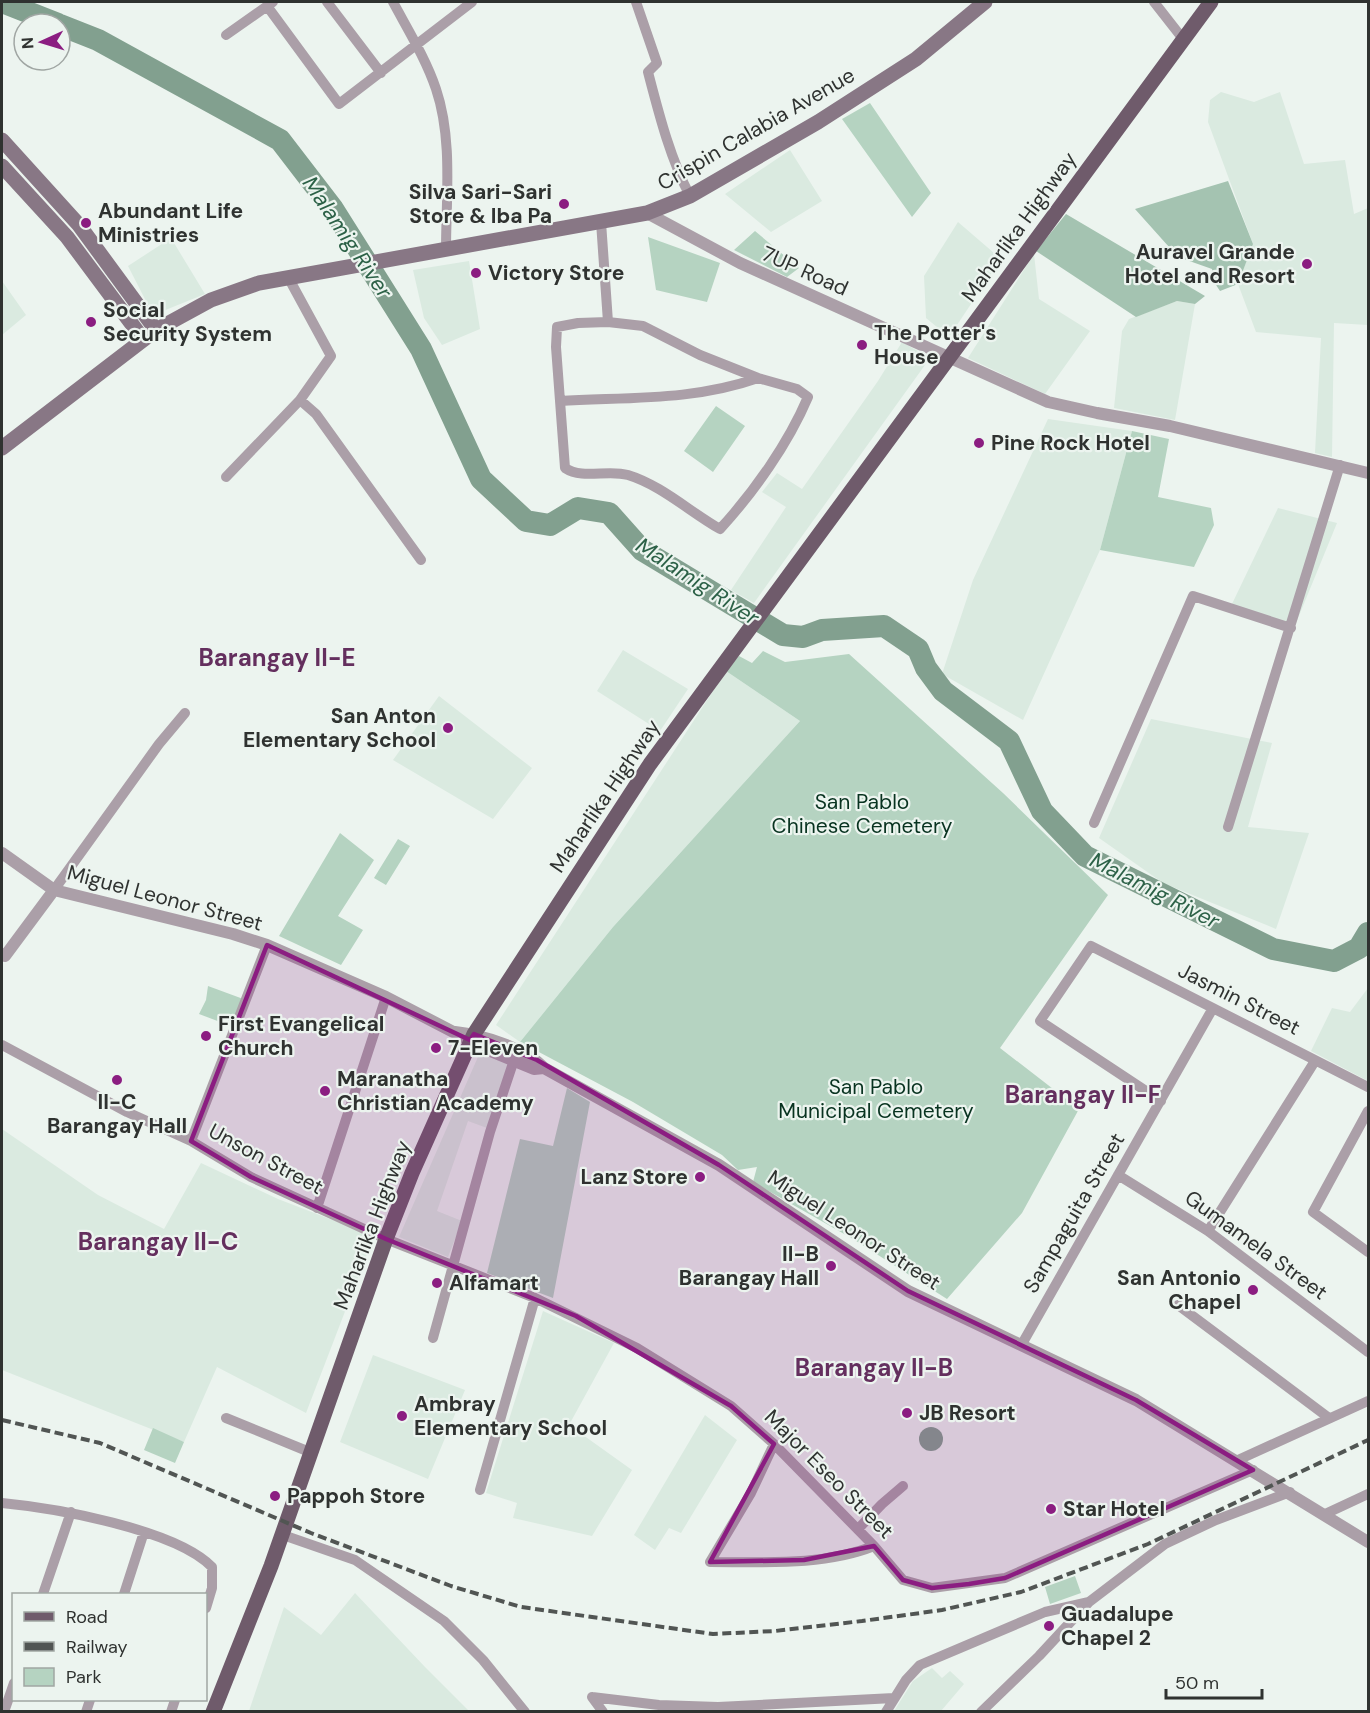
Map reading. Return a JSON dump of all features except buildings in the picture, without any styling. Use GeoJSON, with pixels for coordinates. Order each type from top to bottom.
{"type":"FeatureCollection","features":[{"type":"Feature","properties":{"kind":"main road","name":"Crispin Calabia Avenue"},"geometry":{"type":"LineString","coordinates":[[2,448],[149,334],[211,300],[259,283],[288,277],[647,213],[690,196],[818,122],[916,59],[985,2]]}},
{"type":"Feature","properties":{"kind":"main road","name":"Maharlika Highway"},"geometry":{"type":"LineString","coordinates":[[213,1712],[283,1535],[386,1239],[412,1173],[472,1037],[645,772],[749,627],[1210,2]]}},
{"type":"Feature","properties":{"kind":"main road"},"geometry":{"type":"LineString","coordinates":[[2,140],[80,225],[149,334]]}},
{"type":"Feature","properties":{"kind":"main road"},"geometry":{"type":"LineString","coordinates":[[2,166],[67,237],[149,334]]}},
{"type":"Feature","properties":{"kind":"main road"},"geometry":{"type":"LineString","coordinates":[[67,237],[80,225]]}},
{"type":"Feature","properties":{"kind":"street"},"geometry":{"type":"LineString","coordinates":[[327,2],[381,73]]}},
{"type":"Feature","properties":{"kind":"street"},"geometry":{"type":"LineString","coordinates":[[393,2],[436,88],[440,105],[446,161],[446,250]]}},
{"type":"Feature","properties":{"kind":"street"},"geometry":{"type":"LineString","coordinates":[[226,34],[270,4],[339,104],[472,2]]}},
{"type":"Feature","properties":{"kind":"street"},"geometry":{"type":"LineString","coordinates":[[636,2],[657,63],[648,72],[680,177],[690,196]]}},
{"type":"Feature","properties":{"kind":"street"},"geometry":{"type":"LineString","coordinates":[[1154,2],[1183,39]]}},
{"type":"Feature","properties":{"kind":"street","name":"7UP Road"},"geometry":{"type":"LineString","coordinates":[[647,213],[740,263],[1048,402],[1097,414],[1170,426],[1368,473]]}},
{"type":"Feature","properties":{"kind":"street"},"geometry":{"type":"LineString","coordinates":[[601,222],[608,322]]}},
{"type":"Feature","properties":{"kind":"street"},"geometry":{"type":"LineString","coordinates":[[226,477],[300,400],[331,356],[288,277]]}},
{"type":"Feature","properties":{"kind":"street"},"geometry":{"type":"LineString","coordinates":[[608,322],[643,326],[700,355],[758,378],[797,389],[808,397],[798,421],[778,454],[740,508],[720,529],[652,486],[626,475],[572,473],[565,468],[556,347],[557,327],[578,323],[608,322]]}},
{"type":"Feature","properties":{"kind":"street"},"geometry":{"type":"LineString","coordinates":[[560,401],[673,396],[724,390],[758,378]]}},
{"type":"Feature","properties":{"kind":"street"},"geometry":{"type":"LineString","coordinates":[[300,400],[316,414],[421,560]]}},
{"type":"Feature","properties":{"kind":"street"},"geometry":{"type":"LineString","coordinates":[[1228,827],[1340,465]]}},
{"type":"Feature","properties":{"kind":"street"},"geometry":{"type":"LineString","coordinates":[[1094,823],[1193,596],[1290,628]]}},
{"type":"Feature","properties":{"kind":"street"},"geometry":{"type":"LineString","coordinates":[[3,957],[159,744],[185,713]]}},
{"type":"Feature","properties":{"kind":"street","name":"Miguel Leonor Street"},"geometry":{"type":"LineString","coordinates":[[2,853],[54,890],[233,934],[267,945],[456,1032],[537,1060],[544,1068],[719,1165],[908,1291],[1136,1400],[1238,1460],[1368,1542]]}},
{"type":"Feature","properties":{"kind":"street"},"geometry":{"type":"LineString","coordinates":[[191,1141],[267,945]]}},
{"type":"Feature","properties":{"kind":"street","name":"Jasmin Street"},"geometry":{"type":"LineString","coordinates":[[1161,1101],[1040,1022],[1091,946],[1368,1087]]}},
{"type":"Feature","properties":{"kind":"street"},"geometry":{"type":"LineString","coordinates":[[317,1208],[386,998]]}},
{"type":"Feature","properties":{"kind":"street","name":"Sampaguita Street"},"geometry":{"type":"LineString","coordinates":[[1022,1344],[1213,1008]]}},
{"type":"Feature","properties":{"kind":"street","name":"Miguel Leonor Street"},"geometry":{"type":"LineString","coordinates":[[472,1037],[534,1069],[544,1068]]}},
{"type":"Feature","properties":{"kind":"street","name":"Unson Street"},"geometry":{"type":"LineString","coordinates":[[2,1045],[127,1113],[191,1141],[251,1177],[386,1239]]}},
{"type":"Feature","properties":{"kind":"street"},"geometry":{"type":"LineString","coordinates":[[433,1338],[490,1132],[514,1060]]}},
{"type":"Feature","properties":{"kind":"street"},"geometry":{"type":"LineString","coordinates":[[1208,1231],[1315,1061]]}},
{"type":"Feature","properties":{"kind":"street"},"geometry":{"type":"LineString","coordinates":[[1368,1111],[1313,1212],[1368,1252]]}},
{"type":"Feature","properties":{"kind":"street","name":"Gumamela Street"},"geometry":{"type":"LineString","coordinates":[[1118,1174],[1208,1231],[1368,1352]]}},
{"type":"Feature","properties":{"kind":"street","name":"Major Eseo Street"},"geometry":{"type":"LineString","coordinates":[[386,1239],[535,1298],[637,1348],[731,1406],[774,1444],[858,1529],[903,1580],[932,1588],[1005,1578],[1253,1470]]}},
{"type":"Feature","properties":{"kind":"street"},"geometry":{"type":"LineString","coordinates":[[480,1490],[535,1298]]}},
{"type":"Feature","properties":{"kind":"street"},"geometry":{"type":"LineString","coordinates":[[1178,1305],[1329,1418]]}},
{"type":"Feature","properties":{"kind":"street"},"geometry":{"type":"LineString","coordinates":[[1238,1460],[1368,1401]]}},
{"type":"Feature","properties":{"kind":"street"},"geometry":{"type":"LineString","coordinates":[[226,1418],[312,1453]]}},
{"type":"Feature","properties":{"kind":"street"},"geometry":{"type":"LineString","coordinates":[[774,1444],[751,1493],[710,1562],[804,1560],[855,1553],[874,1546]]}},
{"type":"Feature","properties":{"kind":"street"},"geometry":{"type":"LineString","coordinates":[[858,1529],[882,1503],[903,1486]]}},
{"type":"Feature","properties":{"kind":"street"},"geometry":{"type":"LineString","coordinates":[[981,1712],[1039,1656],[1089,1602],[1165,1544],[1216,1520],[1290,1492]]}},
{"type":"Feature","properties":{"kind":"street"},"geometry":{"type":"LineString","coordinates":[[1323,1515],[1368,1494]]}},
{"type":"Feature","properties":{"kind":"street"},"geometry":{"type":"LineString","coordinates":[[2,1503],[71,1512],[144,1532],[201,1556],[212,1567],[213,1588],[207,1605]]}},
{"type":"Feature","properties":{"kind":"street"},"geometry":{"type":"LineString","coordinates":[[43,1593],[71,1512]]}},
{"type":"Feature","properties":{"kind":"street"},"geometry":{"type":"LineString","coordinates":[[124,1593],[144,1532]]}},
{"type":"Feature","properties":{"kind":"street"},"geometry":{"type":"LineString","coordinates":[[283,1535],[355,1560],[444,1621],[483,1660],[525,1712]]}},
{"type":"Feature","properties":{"kind":"street"},"geometry":{"type":"LineString","coordinates":[[886,1712],[906,1680],[920,1665],[1045,1612],[1089,1602]]}},
{"type":"Feature","properties":{"kind":"street"},"geometry":{"type":"LineString","coordinates":[[4,1712],[12,1689]]}},
{"type":"Feature","properties":{"kind":"street"},"geometry":{"type":"LineString","coordinates":[[603,1712],[592,1696],[659,1705],[718,1707],[894,1698]]}},
{"type":"Feature","properties":{"kind":"highlighted area"},"geometry":{"type":"Polygon","coordinates":[[[267,945],[470,1040],[474,1034],[537,1060],[719,1165],[908,1291],[1136,1400],[1253,1470],[1005,1578],[932,1588],[903,1580],[874,1546],[804,1560],[710,1562],[774,1444],[731,1406],[576,1316],[386,1239],[251,1177],[191,1141],[267,945]]]}},
{"type":"Feature","properties":{"kind":"shaded area","name":"Auravel Grande Hotel and Resort"},"geometry":{"type":"Polygon","coordinates":[[[1221,92],[1254,102],[1280,92],[1304,164],[1345,160],[1354,214],[1368,208],[1368,325],[1334,323],[1332,457],[1315,453],[1321,338],[1256,332],[1238,284],[1253,244],[1208,122],[1210,100],[1221,92]]]}},
{"type":"Feature","properties":{"kind":"shaded area"},"geometry":{"type":"Polygon","coordinates":[[[790,150],[822,201],[771,232],[725,194],[790,150]]]}},
{"type":"Feature","properties":{"kind":"shaded area"},"geometry":{"type":"Polygon","coordinates":[[[1228,181],[1253,244],[1238,284],[1220,291],[1214,282],[1212,269],[1178,257],[1135,209],[1228,181]]]}},
{"type":"Feature","properties":{"kind":"shaded area"},"geometry":{"type":"Polygon","coordinates":[[[1066,214],[1205,296],[1195,304],[1177,301],[1136,317],[1036,251],[1066,214]]]}},
{"type":"Feature","properties":{"kind":"shaded area"},"geometry":{"type":"Polygon","coordinates":[[[958,222],[1001,259],[949,337],[926,318],[924,276],[958,222]]]}},
{"type":"Feature","properties":{"kind":"shaded area"},"geometry":{"type":"Polygon","coordinates":[[[171,238],[205,294],[163,311],[148,305],[128,266],[171,238]]]}},
{"type":"Feature","properties":{"kind":"shaded area"},"geometry":{"type":"Polygon","coordinates":[[[1034,254],[1039,299],[1090,331],[1045,394],[968,358],[1034,254]]]}},
{"type":"Feature","properties":{"kind":"shaded area"},"geometry":{"type":"Polygon","coordinates":[[[469,261],[480,329],[442,345],[424,318],[413,270],[469,261]]]}},
{"type":"Feature","properties":{"kind":"shaded area"},"geometry":{"type":"Polygon","coordinates":[[[2,281],[26,315],[2,335],[2,281]]]}},
{"type":"Feature","properties":{"kind":"shaded area"},"geometry":{"type":"Polygon","coordinates":[[[1177,301],[1195,304],[1175,420],[1114,408],[1122,331],[1129,319],[1177,301]]]}},
{"type":"Feature","properties":{"kind":"shaded area"},"geometry":{"type":"Polygon","coordinates":[[[902,342],[930,358],[754,603],[731,590],[786,507],[762,492],[777,473],[802,489],[878,381],[902,342]]]}},
{"type":"Feature","properties":{"kind":"shaded area"},"geometry":{"type":"Polygon","coordinates":[[[1048,419],[1132,431],[1100,550],[1023,720],[942,674],[973,580],[1048,419]]]}},
{"type":"Feature","properties":{"kind":"shaded area"},"geometry":{"type":"Polygon","coordinates":[[[1278,508],[1337,523],[1294,628],[1231,606],[1278,508]]]}},
{"type":"Feature","properties":{"kind":"shaded area"},"geometry":{"type":"Polygon","coordinates":[[[623,650],[688,689],[660,731],[597,691],[623,650]]]}},
{"type":"Feature","properties":{"kind":"shaded area"},"geometry":{"type":"Polygon","coordinates":[[[726,671],[800,721],[613,927],[520,1042],[496,1025],[726,671]]]}},
{"type":"Feature","properties":{"kind":"shaded area","name":"San Anton Elementary School"},"geometry":{"type":"Polygon","coordinates":[[[439,696],[532,768],[493,819],[393,760],[439,696]]]}},
{"type":"Feature","properties":{"kind":"shaded area"},"geometry":{"type":"Polygon","coordinates":[[[1151,719],[1272,743],[1248,827],[1309,833],[1276,929],[1163,883],[1099,838],[1151,719]]]}},
{"type":"Feature","properties":{"kind":"shaded area"},"geometry":{"type":"Polygon","coordinates":[[[1368,988],[1368,1081],[1311,1051],[1332,1008],[1350,1012],[1368,988]]]}},
{"type":"Feature","properties":{"kind":"shaded area"},"geometry":{"type":"Polygon","coordinates":[[[481,1050],[509,1063],[487,1128],[468,1121],[437,1211],[462,1221],[448,1257],[399,1237],[481,1050]]]}},
{"type":"Feature","properties":{"kind":"shaded area"},"geometry":{"type":"Polygon","coordinates":[[[2,1129],[98,1195],[164,1229],[201,1163],[278,1199],[374,1236],[306,1413],[217,1367],[184,1442],[2,1370],[2,1129]]]}},
{"type":"Feature","properties":{"kind":"shaded area"},"geometry":{"type":"Polygon","coordinates":[[[543,1311],[614,1343],[569,1425],[632,1470],[592,1536],[513,1518],[517,1503],[486,1493],[543,1311]]]}},
{"type":"Feature","properties":{"kind":"shaded area","name":"Ambray Elementary School"},"geometry":{"type":"Polygon","coordinates":[[[373,1355],[465,1390],[428,1479],[340,1442],[373,1355]]]}},
{"type":"Feature","properties":{"kind":"shaded area"},"geometry":{"type":"Polygon","coordinates":[[[705,1415],[737,1440],[681,1533],[669,1528],[655,1550],[634,1535],[705,1415]]]}},
{"type":"Feature","properties":{"kind":"shaded area"},"geometry":{"type":"Polygon","coordinates":[[[931,1427],[940,1430],[943,1439],[940,1448],[931,1451],[922,1448],[919,1439],[922,1430],[931,1427]]]}},
{"type":"Feature","properties":{"kind":"shaded area"},"geometry":{"type":"Polygon","coordinates":[[[355,1593],[469,1711],[249,1711],[284,1607],[321,1635],[355,1593]]]}},
{"type":"Feature","properties":{"kind":"shaded area"},"geometry":{"type":"Polygon","coordinates":[[[932,1668],[942,1678],[950,1671],[964,1684],[941,1711],[894,1711],[913,1681],[932,1668]]]}},
{"type":"Feature","properties":{"kind":"green space"},"geometry":{"type":"Polygon","coordinates":[[[870,103],[931,193],[912,217],[842,119],[870,103]]]}},
{"type":"Feature","properties":{"kind":"green space"},"geometry":{"type":"Polygon","coordinates":[[[755,231],[799,268],[787,277],[734,250],[755,231]]]}},
{"type":"Feature","properties":{"kind":"green space"},"geometry":{"type":"Polygon","coordinates":[[[648,237],[720,263],[707,302],[656,290],[648,237]]]}},
{"type":"Feature","properties":{"kind":"green space"},"geometry":{"type":"Polygon","coordinates":[[[716,406],[745,426],[713,472],[684,451],[716,406]]]}},
{"type":"Feature","properties":{"kind":"green space"},"geometry":{"type":"Polygon","coordinates":[[[1132,431],[1169,439],[1158,497],[1211,508],[1214,525],[1194,567],[1100,550],[1132,431]]]}},
{"type":"Feature","properties":{"kind":"green space","name":"San Pablo Municipal Cemetery"},"geometry":{"type":"Polygon","coordinates":[[[763,651],[785,662],[849,654],[1003,793],[1108,895],[1000,1048],[1079,1109],[1022,1213],[947,1299],[853,1239],[753,1182],[757,1167],[738,1170],[722,1155],[633,1102],[520,1042],[613,927],[800,721],[726,671],[739,656],[752,663],[763,651]]]}},
{"type":"Feature","properties":{"kind":"green space"},"geometry":{"type":"Polygon","coordinates":[[[340,833],[374,860],[338,916],[363,930],[341,965],[279,936],[340,833]]]}},
{"type":"Feature","properties":{"kind":"green space"},"geometry":{"type":"Polygon","coordinates":[[[398,839],[410,846],[386,885],[374,878],[398,839]]]}},
{"type":"Feature","properties":{"kind":"green space"},"geometry":{"type":"Polygon","coordinates":[[[208,986],[246,1000],[236,1028],[199,1014],[206,1000],[208,986]]]}},
{"type":"Feature","properties":{"kind":"green space"},"geometry":{"type":"Polygon","coordinates":[[[567,1088],[590,1102],[553,1298],[487,1273],[520,1139],[553,1146],[567,1088]]]}},
{"type":"Feature","properties":{"kind":"green space"},"geometry":{"type":"Polygon","coordinates":[[[153,1428],[184,1442],[175,1463],[144,1450],[153,1428]]]}},
{"type":"Feature","properties":{"kind":"green space"},"geometry":{"type":"Polygon","coordinates":[[[1075,1576],[1081,1593],[1050,1604],[1045,1587],[1075,1576]]]}},
{"type":"Feature","properties":{"kind":"waterway","name":"Malamig River"},"geometry":{"type":"LineString","coordinates":[[2,2],[27,12]]}},
{"type":"Feature","properties":{"kind":"waterway","name":"Malamig River"},"geometry":{"type":"LineString","coordinates":[[72,30],[98,40],[280,140],[333,209],[421,349],[481,479],[526,521],[550,525],[578,508],[609,513],[642,550],[783,635],[803,637],[822,630],[884,626],[918,649],[926,668],[943,691],[1009,741],[1042,811],[1085,856],[1273,949],[1334,961],[1359,948],[1368,933]]}},
{"type":"Feature","properties":{"kind":"railway"},"geometry":{"type":"LineString","coordinates":[[2,1420],[100,1443],[311,1533],[451,1586],[521,1607],[713,1634],[775,1631],[862,1621],[942,1610],[1021,1592],[1148,1544],[1368,1440]]}},
{"type":"Feature","properties":{"kind":"place","name":"Silva Sari-Sari Store & Iba Pa"},"geometry":{"type":"Point","coordinates":[564,204]}},
{"type":"Feature","properties":{"kind":"place","name":"Abundant Life Ministries"},"geometry":{"type":"Point","coordinates":[86,223]}},
{"type":"Feature","properties":{"kind":"place","name":"Auravel Grande Hotel and Resort"},"geometry":{"type":"Point","coordinates":[1307,264]}},
{"type":"Feature","properties":{"kind":"place","name":"Victory Store"},"geometry":{"type":"Point","coordinates":[476,273]}},
{"type":"Feature","properties":{"kind":"place","name":"Social Security System"},"geometry":{"type":"Point","coordinates":[91,322]}},
{"type":"Feature","properties":{"kind":"place","name":"The Potter's House"},"geometry":{"type":"Point","coordinates":[862,345]}},
{"type":"Feature","properties":{"kind":"place","name":"Pine Rock Hotel"},"geometry":{"type":"Point","coordinates":[979,443]}},
{"type":"Feature","properties":{"kind":"place","name":"San Anton Elementary School"},"geometry":{"type":"Point","coordinates":[448,728]}},
{"type":"Feature","properties":{"kind":"place","name":"First Evangelical Church"},"geometry":{"type":"Point","coordinates":[206,1036]}},
{"type":"Feature","properties":{"kind":"place","name":"7-Eleven"},"geometry":{"type":"Point","coordinates":[436,1048]}},
{"type":"Feature","properties":{"kind":"place","name":"II-C Barangay Hall"},"geometry":{"type":"Point","coordinates":[117,1080]}},
{"type":"Feature","properties":{"kind":"place","name":"Maranatha Christian Academy"},"geometry":{"type":"Point","coordinates":[325,1091]}},
{"type":"Feature","properties":{"kind":"place","name":"Lanz Store"},"geometry":{"type":"Point","coordinates":[700,1177]}},
{"type":"Feature","properties":{"kind":"place","name":"II-B Barangay Hall"},"geometry":{"type":"Point","coordinates":[831,1266]}},
{"type":"Feature","properties":{"kind":"place","name":"Alfamart"},"geometry":{"type":"Point","coordinates":[437,1283]}},
{"type":"Feature","properties":{"kind":"place","name":"San Antonio Chapel"},"geometry":{"type":"Point","coordinates":[1253,1290]}},
{"type":"Feature","properties":{"kind":"place","name":"JB Resort"},"geometry":{"type":"Point","coordinates":[907,1413]}},
{"type":"Feature","properties":{"kind":"place","name":"Ambray Elementary School"},"geometry":{"type":"Point","coordinates":[402,1416]}},
{"type":"Feature","properties":{"kind":"place","name":"Pappoh Store"},"geometry":{"type":"Point","coordinates":[275,1496]}},
{"type":"Feature","properties":{"kind":"place","name":"Star Hotel"},"geometry":{"type":"Point","coordinates":[1051,1509]}},
{"type":"Feature","properties":{"kind":"place","name":"Guadalupe Chapel 2"},"geometry":{"type":"Point","coordinates":[1049,1626]}},
{"type":"Feature","properties":{"kind":"district","name":"Barangay II-E"},"geometry":{"type":"Point","coordinates":[277,658]}},
{"type":"Feature","properties":{"kind":"district","name":"Barangay II-F"},"geometry":{"type":"Point","coordinates":[1083,1095]}},
{"type":"Feature","properties":{"kind":"district","name":"Barangay II-C"},"geometry":{"type":"Point","coordinates":[158,1242]}},
{"type":"Feature","properties":{"kind":"district","name":"Barangay II-B"},"geometry":{"type":"Point","coordinates":[874,1368]}},
{"type":"Feature","properties":{"kind":"park label","name":"San Pablo Chinese Cemetery"},"geometry":{"type":"Point","coordinates":[862,814]}}]}
